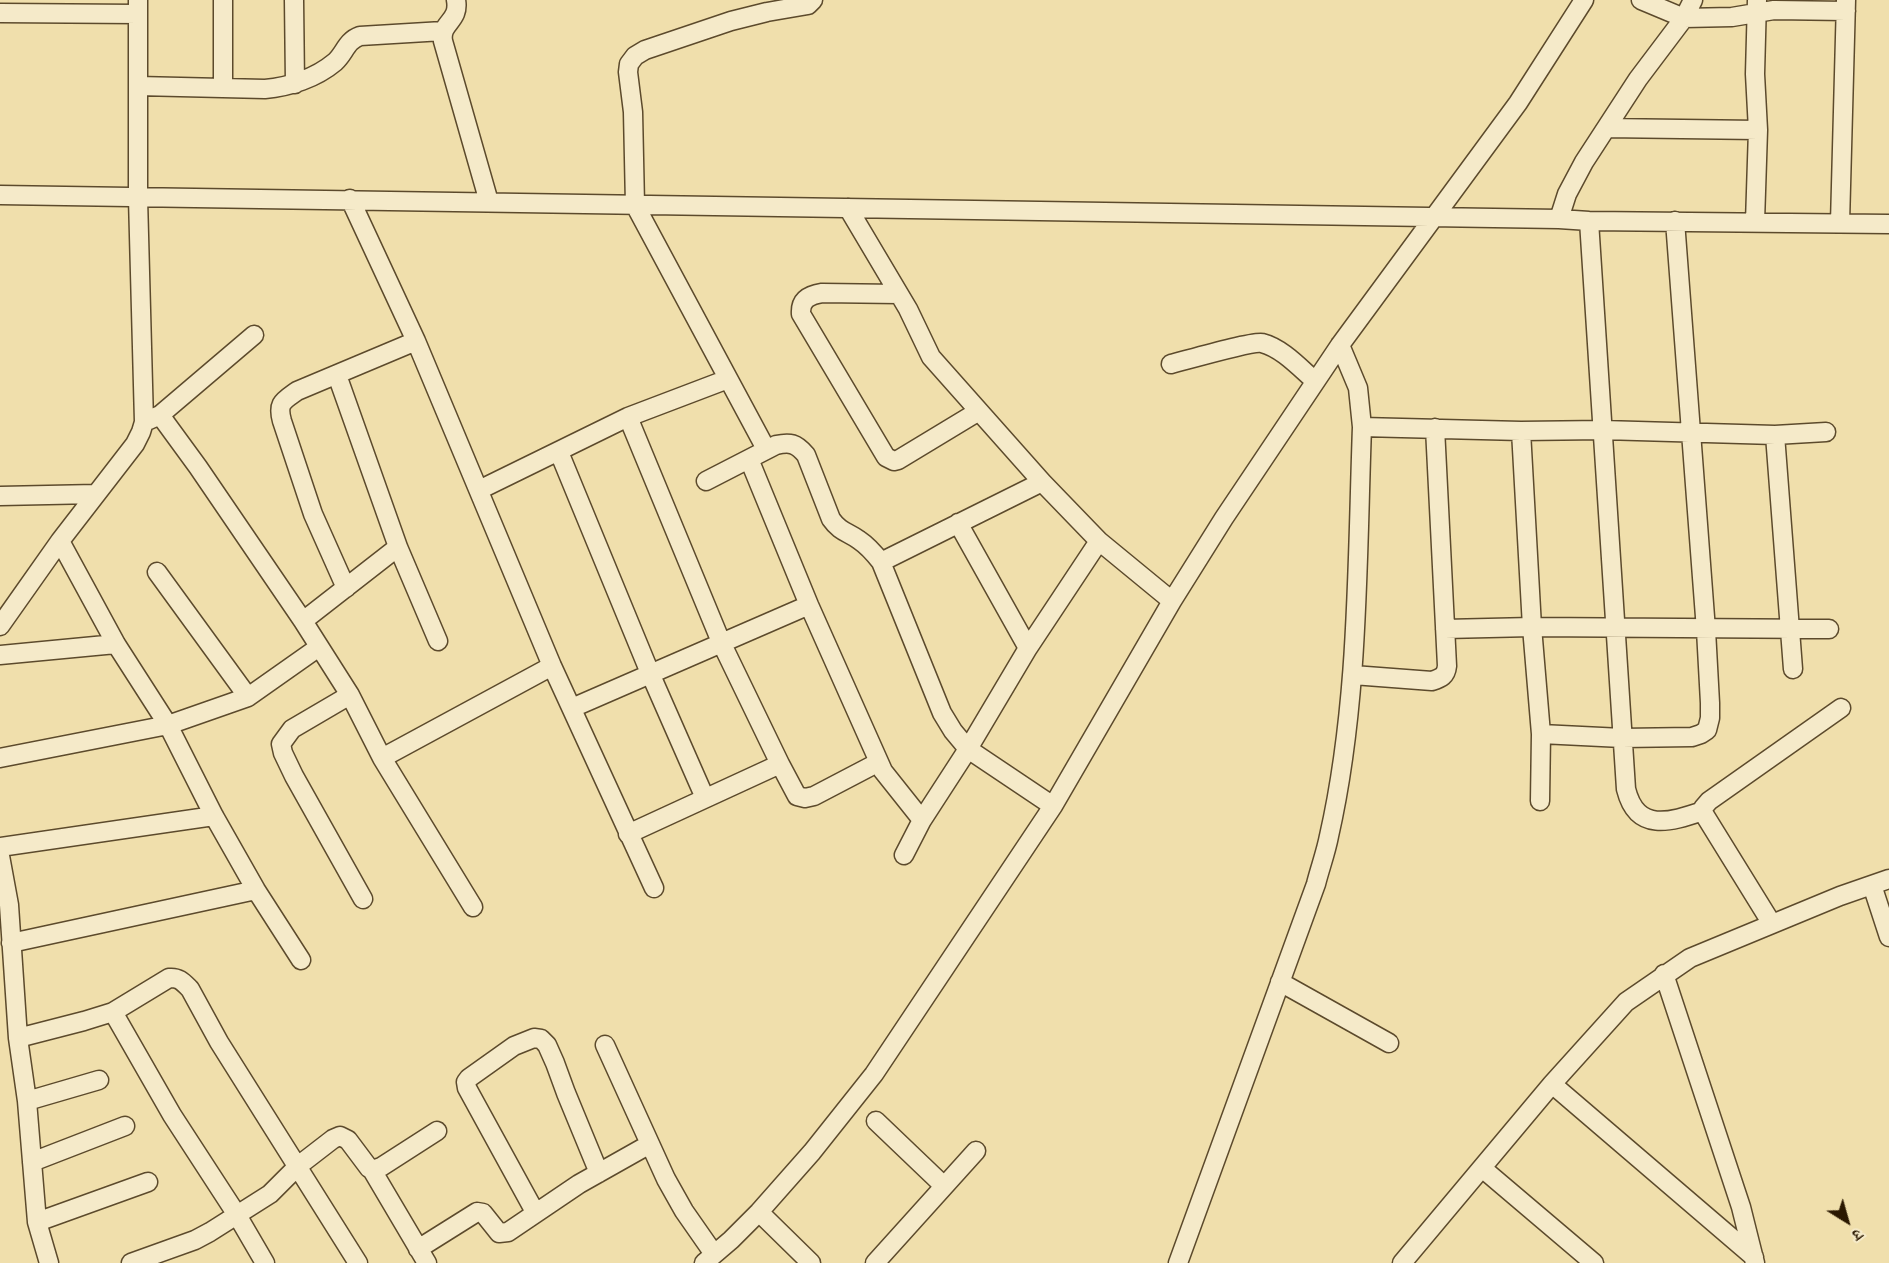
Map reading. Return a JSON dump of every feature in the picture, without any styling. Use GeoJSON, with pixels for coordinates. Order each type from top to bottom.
{"type":"FeatureCollection","features":[{"type":"Feature","properties":{"kind":"street"},"geometry":{"type":"LineString","coordinates":[[223,0],[223,88]]}},
{"type":"Feature","properties":{"kind":"street"},"geometry":{"type":"LineString","coordinates":[[294,0],[295,84]]}},
{"type":"Feature","properties":{"kind":"street"},"geometry":{"type":"LineString","coordinates":[[456,0],[455,15],[443,31],[443,41],[489,202]]}},
{"type":"Feature","properties":{"kind":"street"},"geometry":{"type":"LineString","coordinates":[[766,449],[634,205],[633,112],[628,72],[629,64],[635,56],[645,50],[731,21],[808,5],[813,0]]}},
{"type":"Feature","properties":{"kind":"street"},"geometry":{"type":"LineString","coordinates":[[605,1045],[666,1179],[709,1259],[759,1212],[812,1152],[874,1074],[1053,806],[1172,601],[1224,518],[1340,345],[1518,103],[1584,0]]}},
{"type":"Feature","properties":{"kind":"street"},"geometry":{"type":"LineString","coordinates":[[1641,0],[1684,18],[1732,17],[1757,6],[1787,10],[1846,5],[1840,223]]}},
{"type":"Feature","properties":{"kind":"street"},"geometry":{"type":"LineString","coordinates":[[1559,219],[1574,178],[1638,79],[1684,18],[1693,0]]}},
{"type":"Feature","properties":{"kind":"street"},"geometry":{"type":"LineString","coordinates":[[1755,222],[1758,130],[1755,74],[1757,6]]}},
{"type":"Feature","properties":{"kind":"street"},"geometry":{"type":"LineString","coordinates":[[0,13],[138,7],[138,198],[152,418],[198,467],[303,621],[350,695],[382,758],[473,907]]}},
{"type":"Feature","properties":{"kind":"street"},"geometry":{"type":"LineString","coordinates":[[138,86],[265,89],[295,84],[333,63],[348,43],[360,36],[443,31]]}},
{"type":"Feature","properties":{"kind":"street"},"geometry":{"type":"LineString","coordinates":[[1606,128],[1758,130]]}},
{"type":"Feature","properties":{"kind":"street"},"geometry":{"type":"LineString","coordinates":[[0,195],[1889,224]]}},
{"type":"Feature","properties":{"kind":"street"},"geometry":{"type":"LineString","coordinates":[[350,199],[416,341],[552,666],[654,888]]}},
{"type":"Feature","properties":{"kind":"street"},"geometry":{"type":"LineString","coordinates":[[848,208],[899,294],[931,357],[1042,482],[1099,541],[1172,601]]}},
{"type":"Feature","properties":{"kind":"street"},"geometry":{"type":"LineString","coordinates":[[1588,221],[1626,789],[1630,805],[1637,813],[1650,819],[1676,820],[1703,811]]}},
{"type":"Feature","properties":{"kind":"street"},"geometry":{"type":"LineString","coordinates":[[1541,734],[1622,738],[1692,737],[1707,730],[1710,718],[1706,630],[1675,221]]}},
{"type":"Feature","properties":{"kind":"street"},"geometry":{"type":"LineString","coordinates":[[899,294],[812,294],[801,306],[801,314],[886,457],[894,461],[898,460],[979,411]]}},
{"type":"Feature","properties":{"kind":"street"},"geometry":{"type":"LineString","coordinates":[[0,626],[152,418],[254,335]]}},
{"type":"Feature","properties":{"kind":"street"},"geometry":{"type":"LineString","coordinates":[[346,588],[313,514],[279,408],[282,402],[297,391],[416,341]]}},
{"type":"Feature","properties":{"kind":"street"},"geometry":{"type":"LineString","coordinates":[[1171,364],[1259,342],[1274,348],[1315,381]]}},
{"type":"Feature","properties":{"kind":"street"},"geometry":{"type":"LineString","coordinates":[[1178,1263],[1316,884],[1338,795],[1353,675],[1362,427],[1358,388],[1340,345]]}},
{"type":"Feature","properties":{"kind":"street"},"geometry":{"type":"LineString","coordinates":[[337,375],[398,547],[438,641]]}},
{"type":"Feature","properties":{"kind":"street"},"geometry":{"type":"LineString","coordinates":[[480,490],[628,417],[728,379]]}},
{"type":"Feature","properties":{"kind":"street"},"geometry":{"type":"LineString","coordinates":[[628,417],[721,642],[797,796],[805,798],[814,796],[879,762]]}},
{"type":"Feature","properties":{"kind":"street"},"geometry":{"type":"LineString","coordinates":[[1362,427],[1775,435],[1826,432]]}},
{"type":"Feature","properties":{"kind":"street"},"geometry":{"type":"LineString","coordinates":[[1353,675],[1432,681],[1443,677],[1448,666],[1436,428]]}},
{"type":"Feature","properties":{"kind":"street"},"geometry":{"type":"LineString","coordinates":[[1521,431],[1532,627],[1541,734],[1540,801]]}},
{"type":"Feature","properties":{"kind":"street"},"geometry":{"type":"LineString","coordinates":[[1775,435],[1793,669]]}},
{"type":"Feature","properties":{"kind":"street"},"geometry":{"type":"LineString","coordinates":[[706,481],[766,449],[787,442],[801,449],[806,454],[831,519],[842,532],[857,538],[870,548],[881,561],[942,713],[953,731],[968,749],[1053,806]]}},
{"type":"Feature","properties":{"kind":"street"},"geometry":{"type":"LineString","coordinates":[[559,452],[650,673],[705,798]]}},
{"type":"Feature","properties":{"kind":"street"},"geometry":{"type":"LineString","coordinates":[[749,459],[809,605],[883,771],[922,820]]}},
{"type":"Feature","properties":{"kind":"street"},"geometry":{"type":"LineString","coordinates":[[881,561],[1042,482]]}},
{"type":"Feature","properties":{"kind":"street"},"geometry":{"type":"LineString","coordinates":[[0,496],[96,494]]}},
{"type":"Feature","properties":{"kind":"street"},"geometry":{"type":"LineString","coordinates":[[958,523],[1028,648]]}},
{"type":"Feature","properties":{"kind":"street"},"geometry":{"type":"LineString","coordinates":[[60,541],[116,644],[168,725],[214,816],[256,890],[301,960]]}},
{"type":"Feature","properties":{"kind":"street"},"geometry":{"type":"LineString","coordinates":[[904,855],[922,820],[968,749],[1028,648],[1099,541]]}},
{"type":"Feature","properties":{"kind":"street"},"geometry":{"type":"LineString","coordinates":[[303,621],[398,547]]}},
{"type":"Feature","properties":{"kind":"street"},"geometry":{"type":"LineString","coordinates":[[158,572],[248,697]]}},
{"type":"Feature","properties":{"kind":"street"},"geometry":{"type":"LineString","coordinates":[[572,708],[809,605]]}},
{"type":"Feature","properties":{"kind":"street"},"geometry":{"type":"LineString","coordinates":[[1445,629],[1532,627],[1706,630],[1828,629]]}},
{"type":"Feature","properties":{"kind":"street"},"geometry":{"type":"LineString","coordinates":[[0,655],[116,644]]}},
{"type":"Feature","properties":{"kind":"street"},"geometry":{"type":"LineString","coordinates":[[0,758],[168,725],[248,697],[319,647]]}},
{"type":"Feature","properties":{"kind":"street"},"geometry":{"type":"LineString","coordinates":[[382,758],[552,666]]}},
{"type":"Feature","properties":{"kind":"street"},"geometry":{"type":"LineString","coordinates":[[350,695],[292,729],[281,744],[294,776],[363,899]]}},
{"type":"Feature","properties":{"kind":"street"},"geometry":{"type":"LineString","coordinates":[[1772,924],[1703,811],[1708,801],[1841,708]]}},
{"type":"Feature","properties":{"kind":"street"},"geometry":{"type":"LineString","coordinates":[[628,834],[780,764]]}},
{"type":"Feature","properties":{"kind":"street"},"geometry":{"type":"LineString","coordinates":[[0,847],[214,816]]}},
{"type":"Feature","properties":{"kind":"street"},"geometry":{"type":"LineString","coordinates":[[0,856],[9,905],[18,1038],[27,1101],[37,1222],[48,1263]]}},
{"type":"Feature","properties":{"kind":"street"},"geometry":{"type":"LineString","coordinates":[[1410,1260],[1552,1084],[1626,1002],[1664,974],[1690,958],[1880,882],[1889,937]]}},
{"type":"Feature","properties":{"kind":"street"},"geometry":{"type":"LineString","coordinates":[[11,943],[256,890]]}},
{"type":"Feature","properties":{"kind":"street"},"geometry":{"type":"LineString","coordinates":[[1664,974],[1741,1207],[1755,1260]]}},
{"type":"Feature","properties":{"kind":"street"},"geometry":{"type":"LineString","coordinates":[[18,1038],[84,1022],[113,1012],[169,978],[176,977],[190,989],[219,1042],[358,1263]]}},
{"type":"Feature","properties":{"kind":"street"},"geometry":{"type":"LineString","coordinates":[[1280,982],[1389,1043]]}},
{"type":"Feature","properties":{"kind":"street"},"geometry":{"type":"LineString","coordinates":[[113,1012],[172,1115],[237,1215],[265,1263]]}},
{"type":"Feature","properties":{"kind":"street"},"geometry":{"type":"LineString","coordinates":[[535,1212],[467,1088],[466,1082],[514,1046],[534,1038],[541,1040],[547,1046],[599,1173]]}},
{"type":"Feature","properties":{"kind":"street"},"geometry":{"type":"LineString","coordinates":[[27,1101],[99,1080]]}},
{"type":"Feature","properties":{"kind":"street"},"geometry":{"type":"LineString","coordinates":[[1552,1084],[1755,1260]]}},
{"type":"Feature","properties":{"kind":"street"},"geometry":{"type":"LineString","coordinates":[[876,1121],[944,1186]]}},
{"type":"Feature","properties":{"kind":"street"},"geometry":{"type":"LineString","coordinates":[[32,1162],[125,1126]]}},
{"type":"Feature","properties":{"kind":"street"},"geometry":{"type":"LineString","coordinates":[[372,1170],[381,1167],[437,1131]]}},
{"type":"Feature","properties":{"kind":"street"},"geometry":{"type":"LineString","coordinates":[[131,1263],[195,1240],[237,1215],[270,1194],[298,1166],[340,1136],[348,1140],[372,1170],[422,1256],[476,1213],[483,1213],[499,1233],[508,1232],[535,1212],[650,1144]]}},
{"type":"Feature","properties":{"kind":"street"},"geometry":{"type":"LineString","coordinates":[[875,1263],[976,1151]]}},
{"type":"Feature","properties":{"kind":"street"},"geometry":{"type":"LineString","coordinates":[[1482,1168],[1594,1263]]}},
{"type":"Feature","properties":{"kind":"street"},"geometry":{"type":"LineString","coordinates":[[37,1222],[148,1182]]}},
{"type":"Feature","properties":{"kind":"street"},"geometry":{"type":"LineString","coordinates":[[759,1212],[811,1263]]}}]}
